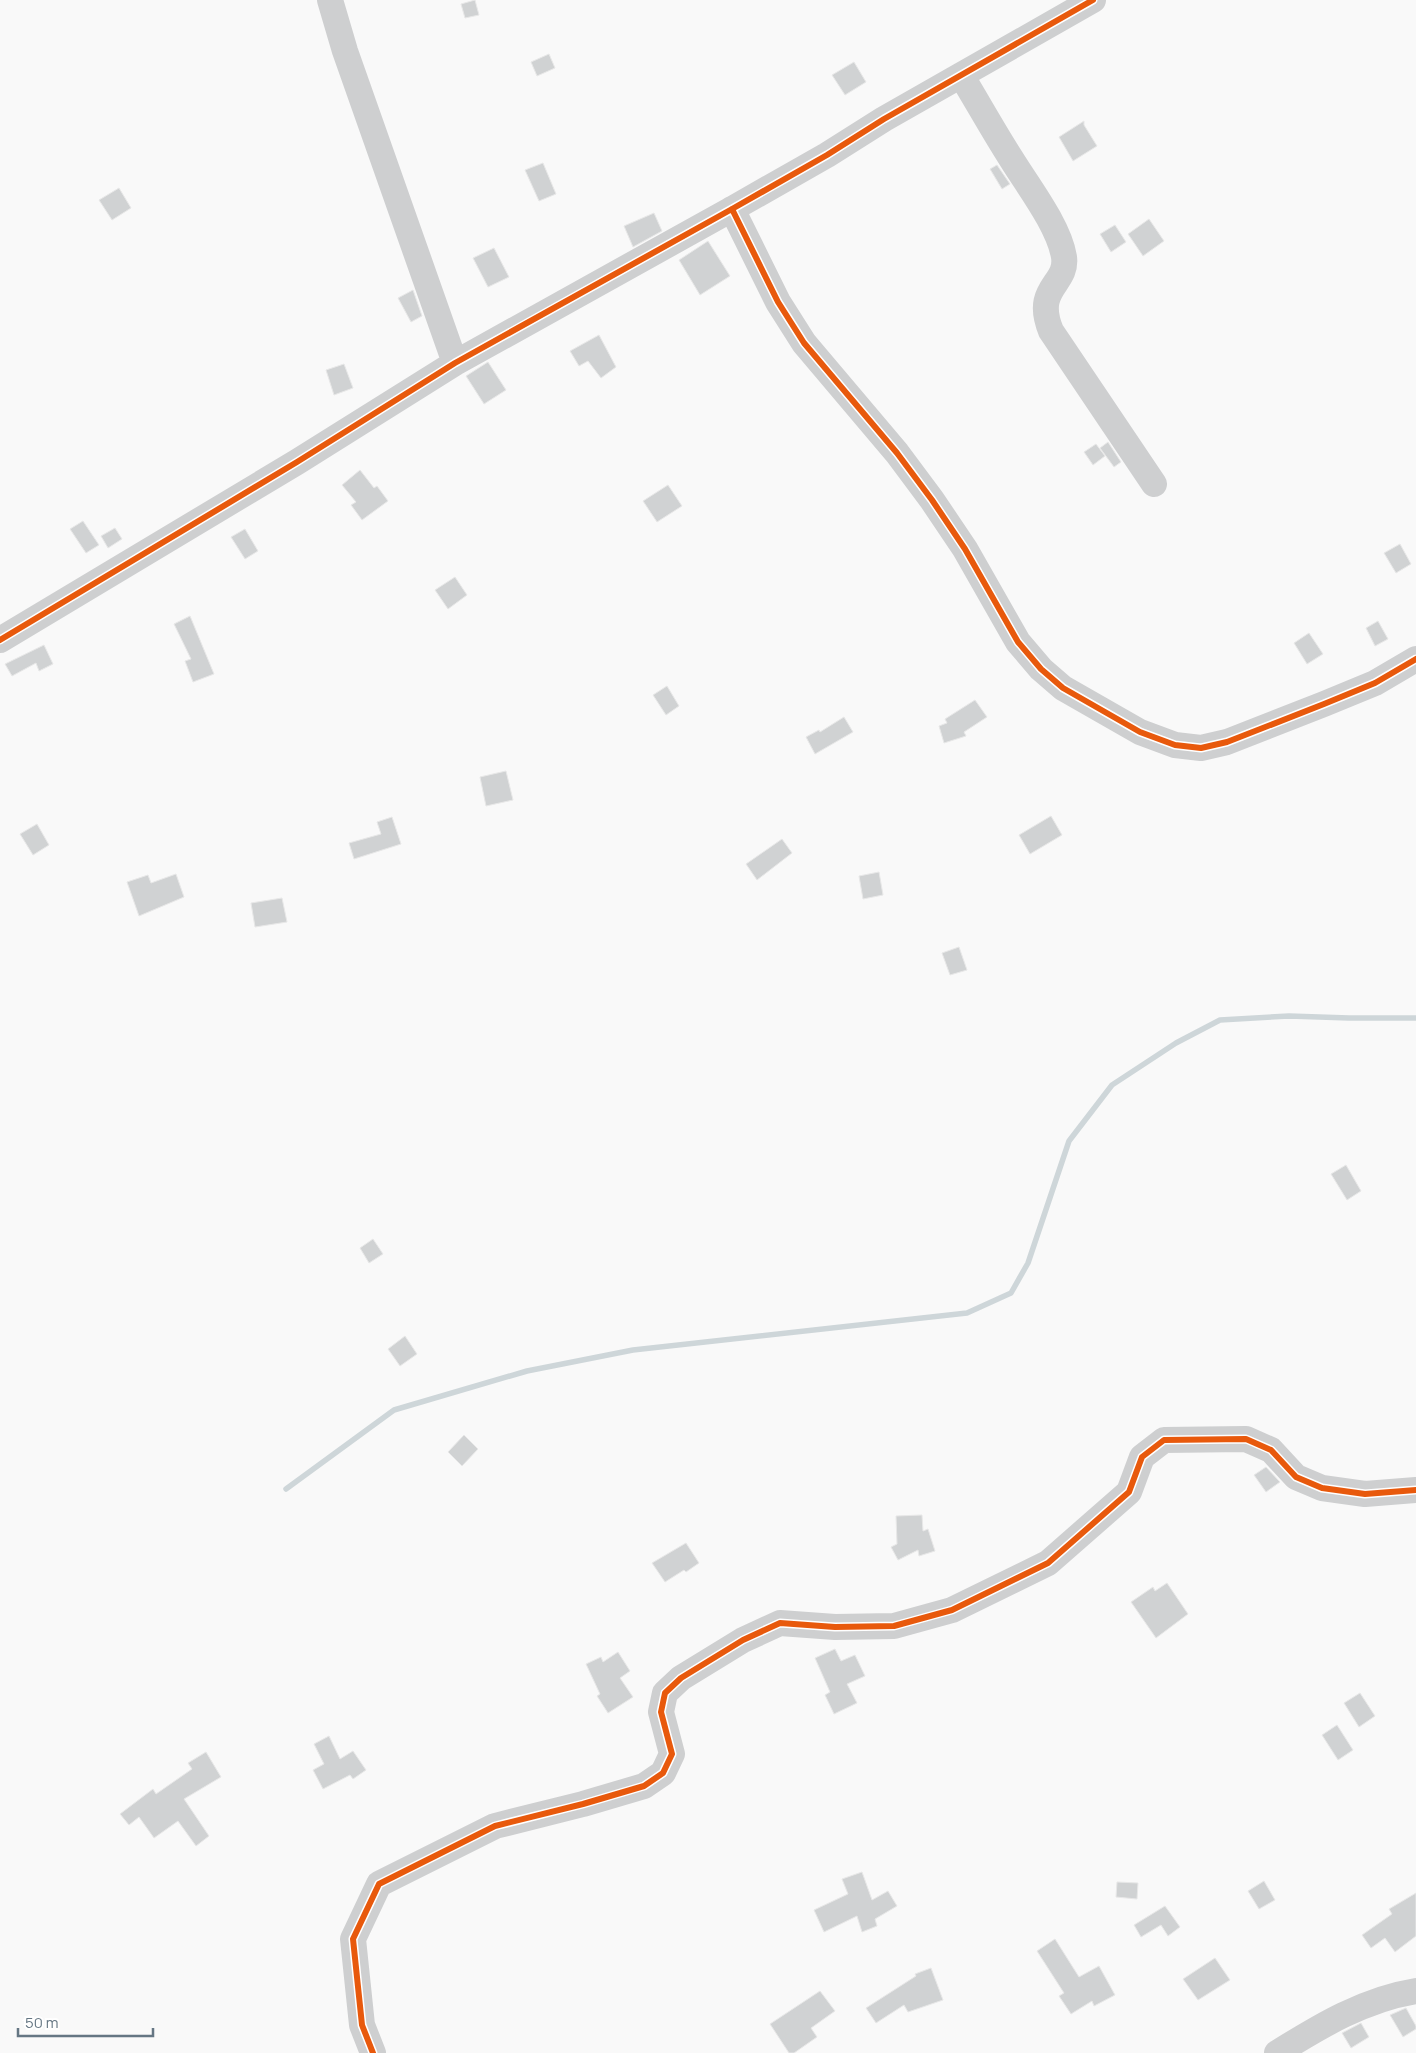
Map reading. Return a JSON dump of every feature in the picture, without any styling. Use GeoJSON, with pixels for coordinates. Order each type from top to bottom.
{"type":"FeatureCollection","features":[{"type":"Feature","properties":{"kind":"street"},"geometry":{"type":"LineString","coordinates":[[330,0],[345,51],[455,363]]}},
{"type":"Feature","properties":{"kind":"street"},"geometry":{"type":"LineString","coordinates":[[0,640],[289,468],[455,363],[732,209],[1093,0]]}},
{"type":"Feature","properties":{"kind":"street"},"geometry":{"type":"LineString","coordinates":[[961,75],[1044,210],[1061,245],[1064,264],[1048,294],[1044,308],[1051,331],[1154,484]]}},
{"type":"Feature","properties":{"kind":"street"},"geometry":{"type":"LineString","coordinates":[[732,209],[778,302],[804,343],[897,453],[932,500],[965,549],[1018,642],[1041,669],[1063,688],[1140,732],[1175,745],[1201,748],[1227,742],[1324,704],[1374,683],[1416,659]]}},
{"type":"Feature","properties":{"kind":"street"},"geometry":{"type":"LineString","coordinates":[[373,2053],[362,2025],[352,1939],[379,1884],[495,1826],[583,1804],[644,1786],[663,1773],[672,1754],[661,1712],[665,1693],[681,1678],[743,1640],[780,1623],[835,1627],[894,1626],[952,1610],[1048,1563],[1130,1492],[1142,1457],[1164,1440],[1246,1439],[1271,1450],[1296,1476],[1322,1488],[1365,1494],[1416,1490]]}},
{"type":"Feature","properties":{"kind":"street"},"geometry":{"type":"LineString","coordinates":[[1277,2053],[1341,2016],[1375,2002],[1416,1990]]}},
{"type":"Feature","properties":{"kind":"building"},"geometry":{"type":"Polygon","coordinates":[[[475,0],[479,15],[465,18],[461,4],[475,0]]]}},
{"type":"Feature","properties":{"kind":"building"},"geometry":{"type":"Polygon","coordinates":[[[549,54],[555,68],[537,76],[531,62],[549,54]]]}},
{"type":"Feature","properties":{"kind":"building"},"geometry":{"type":"Polygon","coordinates":[[[854,62],[866,82],[845,95],[832,75],[854,62]]]}},
{"type":"Feature","properties":{"kind":"building"},"geometry":{"type":"Polygon","coordinates":[[[1084,121],[1084,125],[1097,146],[1073,161],[1059,137],[1084,121]]]}},
{"type":"Feature","properties":{"kind":"building"},"geometry":{"type":"Polygon","coordinates":[[[543,163],[556,194],[539,201],[525,170],[543,163]]]}},
{"type":"Feature","properties":{"kind":"building"},"geometry":{"type":"Polygon","coordinates":[[[997,165],[1010,184],[1002,189],[990,169],[997,165]]]}},
{"type":"Feature","properties":{"kind":"building"},"geometry":{"type":"Polygon","coordinates":[[[119,188],[131,208],[112,220],[99,200],[119,188]]]}},
{"type":"Feature","properties":{"kind":"building"},"geometry":{"type":"Polygon","coordinates":[[[654,213],[662,231],[633,247],[624,226],[654,213]]]}},
{"type":"Feature","properties":{"kind":"building"},"geometry":{"type":"Polygon","coordinates":[[[1149,219],[1164,241],[1143,256],[1128,234],[1149,219]]]}},
{"type":"Feature","properties":{"kind":"building"},"geometry":{"type":"Polygon","coordinates":[[[1115,225],[1126,242],[1111,252],[1100,234],[1115,225]]]}},
{"type":"Feature","properties":{"kind":"building"},"geometry":{"type":"Polygon","coordinates":[[[708,241],[730,276],[700,295],[679,260],[708,241]]]}},
{"type":"Feature","properties":{"kind":"building"},"geometry":{"type":"Polygon","coordinates":[[[494,248],[509,277],[488,287],[473,258],[494,248]]]}},
{"type":"Feature","properties":{"kind":"building"},"geometry":{"type":"Polygon","coordinates":[[[413,290],[422,316],[411,322],[398,298],[413,290]]]}},
{"type":"Feature","properties":{"kind":"building"},"geometry":{"type":"Polygon","coordinates":[[[599,335],[616,367],[601,378],[588,361],[579,366],[570,351],[599,335]]]}},
{"type":"Feature","properties":{"kind":"building"},"geometry":{"type":"Polygon","coordinates":[[[488,362],[506,390],[484,404],[466,376],[488,362]]]}},
{"type":"Feature","properties":{"kind":"building"},"geometry":{"type":"Polygon","coordinates":[[[344,364],[353,388],[334,395],[326,370],[344,364]]]}},
{"type":"Feature","properties":{"kind":"building"},"geometry":{"type":"Polygon","coordinates":[[[1108,442],[1121,462],[1114,467],[1100,448],[1108,442]]]}},
{"type":"Feature","properties":{"kind":"building"},"geometry":{"type":"Polygon","coordinates":[[[1096,444],[1105,456],[1093,465],[1084,452],[1096,444]]]}},
{"type":"Feature","properties":{"kind":"building"},"geometry":{"type":"Polygon","coordinates":[[[360,470],[374,488],[377,486],[388,501],[362,520],[351,505],[356,502],[342,485],[360,470]]]}},
{"type":"Feature","properties":{"kind":"building"},"geometry":{"type":"Polygon","coordinates":[[[668,485],[682,506],[657,522],[643,501],[668,485]]]}},
{"type":"Feature","properties":{"kind":"building"},"geometry":{"type":"Polygon","coordinates":[[[83,521],[99,545],[86,553],[70,529],[83,521]]]}},
{"type":"Feature","properties":{"kind":"building"},"geometry":{"type":"Polygon","coordinates":[[[115,528],[122,539],[108,548],[101,536],[115,528]]]}},
{"type":"Feature","properties":{"kind":"building"},"geometry":{"type":"Polygon","coordinates":[[[245,529],[258,551],[245,559],[231,537],[245,529]]]}},
{"type":"Feature","properties":{"kind":"building"},"geometry":{"type":"Polygon","coordinates":[[[1400,544],[1411,564],[1396,573],[1384,553],[1400,544]]]}},
{"type":"Feature","properties":{"kind":"building"},"geometry":{"type":"Polygon","coordinates":[[[455,577],[467,595],[448,609],[435,590],[455,577]]]}},
{"type":"Feature","properties":{"kind":"building"},"geometry":{"type":"Polygon","coordinates":[[[190,616],[214,674],[193,682],[185,661],[191,659],[174,624],[190,616]]]}},
{"type":"Feature","properties":{"kind":"building"},"geometry":{"type":"Polygon","coordinates":[[[1378,621],[1388,639],[1375,646],[1366,628],[1378,621]]]}},
{"type":"Feature","properties":{"kind":"building"},"geometry":{"type":"Polygon","coordinates":[[[1309,633],[1323,654],[1307,664],[1294,643],[1309,633]]]}},
{"type":"Feature","properties":{"kind":"building"},"geometry":{"type":"Polygon","coordinates":[[[44,645],[53,664],[39,671],[36,663],[12,676],[5,664],[44,645]]]}},
{"type":"Feature","properties":{"kind":"building"},"geometry":{"type":"Polygon","coordinates":[[[667,686],[679,706],[666,715],[653,695],[667,686]]]}},
{"type":"Feature","properties":{"kind":"building"},"geometry":{"type":"Polygon","coordinates":[[[975,700],[987,717],[964,732],[966,736],[944,743],[939,726],[947,723],[945,719],[975,700]]]}},
{"type":"Feature","properties":{"kind":"building"},"geometry":{"type":"Polygon","coordinates":[[[844,717],[853,732],[815,754],[806,737],[819,730],[820,732],[844,717]]]}},
{"type":"Feature","properties":{"kind":"building"},"geometry":{"type":"Polygon","coordinates":[[[506,771],[513,800],[486,806],[480,777],[506,771]]]}},
{"type":"Feature","properties":{"kind":"building"},"geometry":{"type":"Polygon","coordinates":[[[1051,816],[1062,835],[1030,854],[1019,835],[1051,816]]]}},
{"type":"Feature","properties":{"kind":"building"},"geometry":{"type":"Polygon","coordinates":[[[392,817],[401,844],[354,859],[349,843],[381,834],[377,822],[392,817]]]}},
{"type":"Feature","properties":{"kind":"building"},"geometry":{"type":"Polygon","coordinates":[[[37,824],[49,845],[33,855],[20,834],[37,824]]]}},
{"type":"Feature","properties":{"kind":"building"},"geometry":{"type":"Polygon","coordinates":[[[782,839],[792,853],[757,880],[746,864],[782,839]]]}},
{"type":"Feature","properties":{"kind":"building"},"geometry":{"type":"Polygon","coordinates":[[[879,872],[883,895],[863,899],[859,876],[879,872]]]}},
{"type":"Feature","properties":{"kind":"building"},"geometry":{"type":"Polygon","coordinates":[[[176,874],[184,897],[139,916],[127,882],[148,875],[151,883],[176,874]]]}},
{"type":"Feature","properties":{"kind":"building"},"geometry":{"type":"Polygon","coordinates":[[[282,898],[287,922],[255,927],[251,903],[282,898]]]}},
{"type":"Feature","properties":{"kind":"building"},"geometry":{"type":"Polygon","coordinates":[[[959,947],[967,970],[950,975],[942,953],[959,947]]]}},
{"type":"Feature","properties":{"kind":"building"},"geometry":{"type":"Polygon","coordinates":[[[1346,1165],[1361,1191],[1347,1200],[1331,1174],[1346,1165]]]}},
{"type":"Feature","properties":{"kind":"building"},"geometry":{"type":"Polygon","coordinates":[[[373,1239],[383,1254],[369,1263],[360,1248],[373,1239]]]}},
{"type":"Feature","properties":{"kind":"building"},"geometry":{"type":"Polygon","coordinates":[[[405,1336],[417,1354],[400,1366],[388,1349],[405,1336]]]}},
{"type":"Feature","properties":{"kind":"building"},"geometry":{"type":"Polygon","coordinates":[[[464,1435],[478,1449],[462,1466],[448,1452],[464,1435]]]}},
{"type":"Feature","properties":{"kind":"building"},"geometry":{"type":"Polygon","coordinates":[[[1266,1467],[1280,1482],[1266,1492],[1254,1475],[1266,1467]]]}},
{"type":"Feature","properties":{"kind":"building"},"geometry":{"type":"Polygon","coordinates":[[[922,1515],[923,1531],[928,1529],[935,1551],[919,1556],[918,1550],[898,1560],[891,1547],[897,1544],[896,1516],[922,1515]]]}},
{"type":"Feature","properties":{"kind":"building"},"geometry":{"type":"Polygon","coordinates":[[[686,1543],[699,1563],[686,1572],[684,1570],[665,1582],[652,1563],[686,1543]]]}},
{"type":"Feature","properties":{"kind":"building"},"geometry":{"type":"Polygon","coordinates":[[[1167,1583],[1188,1614],[1156,1638],[1131,1602],[1153,1587],[1155,1591],[1167,1583]]]}},
{"type":"Feature","properties":{"kind":"building"},"geometry":{"type":"Polygon","coordinates":[[[835,1649],[841,1661],[855,1655],[865,1676],[847,1684],[857,1703],[834,1714],[825,1695],[830,1692],[815,1658],[835,1649]]]}},
{"type":"Feature","properties":{"kind":"building"},"geometry":{"type":"Polygon","coordinates":[[[618,1652],[630,1671],[620,1678],[633,1697],[608,1713],[597,1696],[600,1694],[586,1664],[601,1657],[603,1662],[618,1652]]]}},
{"type":"Feature","properties":{"kind":"building"},"geometry":{"type":"Polygon","coordinates":[[[1360,1693],[1375,1716],[1359,1727],[1344,1703],[1360,1693]]]}},
{"type":"Feature","properties":{"kind":"building"},"geometry":{"type":"Polygon","coordinates":[[[1337,1725],[1353,1750],[1338,1760],[1322,1735],[1337,1725]]]}},
{"type":"Feature","properties":{"kind":"building"},"geometry":{"type":"Polygon","coordinates":[[[329,1736],[340,1759],[353,1751],[366,1770],[353,1779],[350,1775],[323,1789],[313,1770],[324,1764],[314,1744],[329,1736]]]}},
{"type":"Feature","properties":{"kind":"building"},"geometry":{"type":"Polygon","coordinates":[[[206,1752],[221,1777],[184,1799],[209,1836],[196,1846],[178,1821],[154,1838],[139,1817],[129,1825],[120,1814],[153,1789],[156,1794],[192,1769],[188,1763],[206,1752]]]}},
{"type":"Feature","properties":{"kind":"building"},"geometry":{"type":"Polygon","coordinates":[[[862,1872],[872,1900],[888,1891],[897,1906],[875,1919],[877,1926],[862,1932],[857,1916],[824,1932],[814,1910],[848,1894],[842,1879],[862,1872]]]}},
{"type":"Feature","properties":{"kind":"building"},"geometry":{"type":"Polygon","coordinates":[[[1264,1881],[1275,1900],[1259,1909],[1248,1891],[1264,1881]]]}},
{"type":"Feature","properties":{"kind":"building"},"geometry":{"type":"Polygon","coordinates":[[[1117,1882],[1138,1883],[1137,1899],[1116,1897],[1117,1882]]]}},
{"type":"Feature","properties":{"kind":"building"},"geometry":{"type":"Polygon","coordinates":[[[1416,1893],[1416,1936],[1395,1952],[1385,1938],[1371,1948],[1362,1935],[1392,1914],[1389,1909],[1416,1893]]]}},
{"type":"Feature","properties":{"kind":"building"},"geometry":{"type":"Polygon","coordinates":[[[1165,1906],[1180,1927],[1168,1936],[1161,1925],[1141,1937],[1134,1925],[1165,1906]]]}},
{"type":"Feature","properties":{"kind":"building"},"geometry":{"type":"Polygon","coordinates":[[[1055,1939],[1079,1977],[1099,1966],[1115,1995],[1094,2006],[1092,2001],[1071,2014],[1059,1996],[1064,1993],[1037,1951],[1055,1939]]]}},
{"type":"Feature","properties":{"kind":"building"},"geometry":{"type":"Polygon","coordinates":[[[1215,1958],[1230,1980],[1198,2000],[1183,1979],[1215,1958]]]}},
{"type":"Feature","properties":{"kind":"building"},"geometry":{"type":"Polygon","coordinates":[[[931,1968],[943,2000],[908,2012],[904,2005],[876,2023],[866,2008],[916,1976],[915,1974],[931,1968]]]}},
{"type":"Feature","properties":{"kind":"building"},"geometry":{"type":"Polygon","coordinates":[[[820,1991],[835,2011],[811,2028],[817,2037],[794,2053],[789,2053],[770,2024],[820,1991]]]}},
{"type":"Feature","properties":{"kind":"building"},"geometry":{"type":"Polygon","coordinates":[[[1406,2008],[1416,2029],[1403,2037],[1390,2015],[1406,2008]]]}},
{"type":"Feature","properties":{"kind":"building"},"geometry":{"type":"Polygon","coordinates":[[[1361,2023],[1369,2037],[1351,2048],[1342,2033],[1361,2023]]]}},
{"type":"Feature","properties":{"kind":"waterway"},"geometry":{"type":"LineString","coordinates":[[286,1489],[394,1410],[527,1371],[633,1350],[967,1313],[1011,1293],[1028,1263],[1069,1141],[1112,1085],[1176,1043],[1220,1020],[1289,1016],[1416,1018]]}},
{"type":"Feature","properties":{"kind":"cycle path"},"geometry":{"type":"LineString","coordinates":[[0,640],[297,462],[455,363],[827,155],[884,119],[1093,0]]}},
{"type":"Feature","properties":{"kind":"cycle path"},"geometry":{"type":"LineString","coordinates":[[732,209],[778,302],[804,343],[897,453],[932,500],[965,549],[1018,642],[1041,669],[1063,688],[1140,732],[1175,745],[1201,748],[1227,742],[1375,683],[1416,659]]}},
{"type":"Feature","properties":{"kind":"cycle path"},"geometry":{"type":"LineString","coordinates":[[373,2053],[362,2025],[353,1939],[379,1884],[495,1826],[583,1804],[644,1786],[663,1773],[672,1754],[661,1712],[665,1693],[681,1678],[743,1640],[780,1623],[835,1627],[894,1626],[952,1610],[1048,1563],[1129,1492],[1142,1457],[1164,1440],[1246,1439],[1271,1450],[1296,1477],[1322,1488],[1365,1494],[1416,1490]]}}]}
